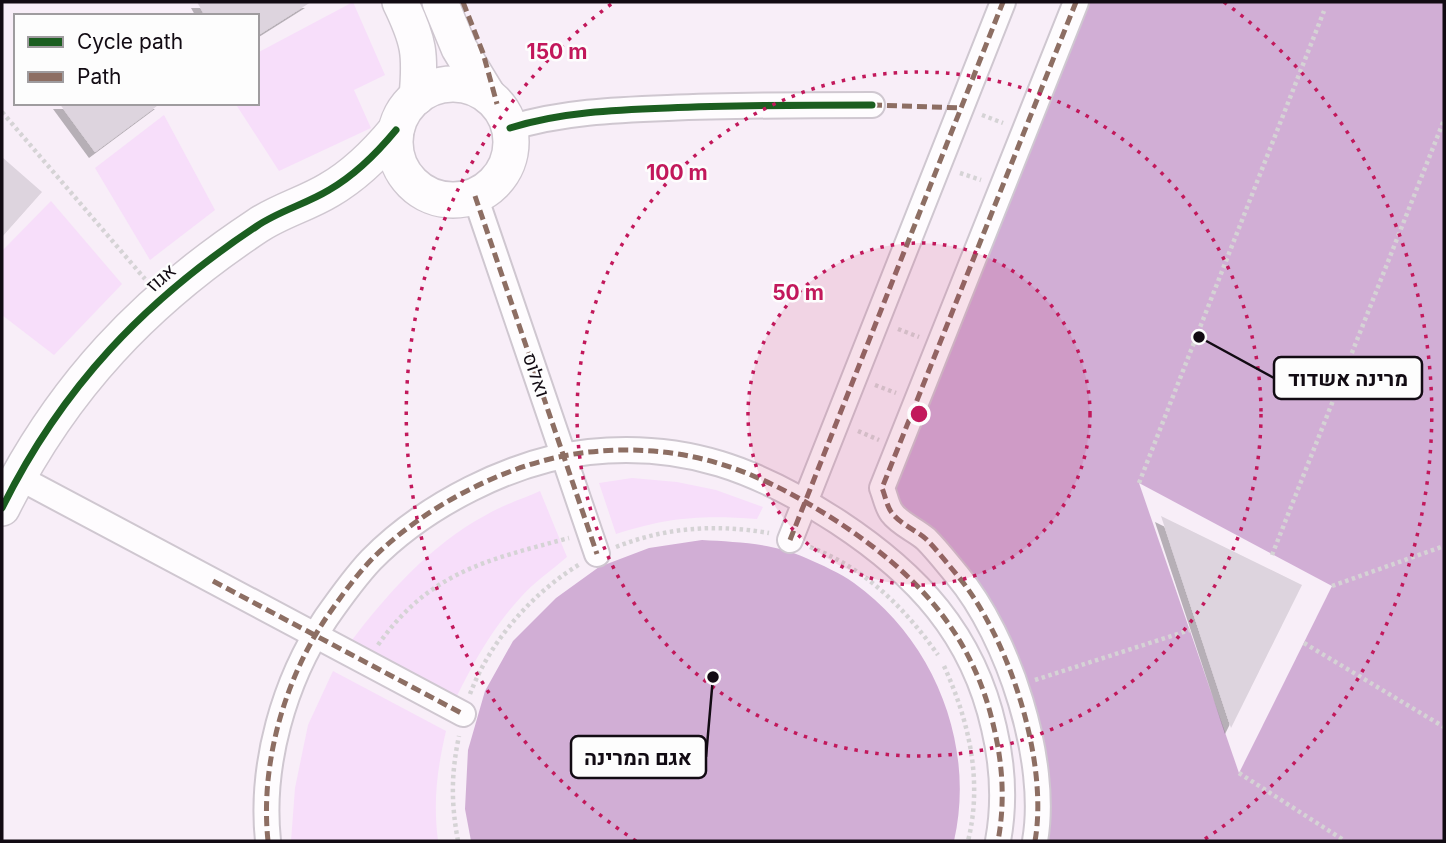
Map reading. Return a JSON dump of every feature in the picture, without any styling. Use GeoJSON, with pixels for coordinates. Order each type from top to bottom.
{"type":"FeatureCollection","features":[{"type":"Feature","properties":{"kind":"street"},"geometry":{"type":"LineString","coordinates":[[400,2],[419,52],[417,97]]}},
{"type":"Feature","properties":{"kind":"street"},"geometry":{"type":"LineString","coordinates":[[440,2],[459,48],[486,94],[505,115],[512,142],[505,169],[497,180],[475,196],[456,200],[438,198],[421,191],[408,179],[395,147],[400,118],[417,97],[433,88],[452,84],[470,86],[486,94]]}},
{"type":"Feature","properties":{"kind":"street"},"geometry":{"type":"LineString","coordinates":[[790,540],[1003,2]]}},
{"type":"Feature","properties":{"kind":"street"},"geometry":{"type":"LineString","coordinates":[[1035,841],[1036,786],[1033,755],[1020,696],[1007,660],[960,578],[926,539],[891,513],[882,488],[1076,2]]}},
{"type":"Feature","properties":{"kind":"street"},"geometry":{"type":"LineString","coordinates":[[510,128],[532,121],[601,111],[756,104],[872,105]]}},
{"type":"Feature","properties":{"kind":"street","name":"אגוז"},"geometry":{"type":"LineString","coordinates":[[2,508],[36,443],[96,364],[161,297],[225,247],[265,220],[329,190],[376,155],[396,130]]}},
{"type":"Feature","properties":{"kind":"street","name":"אגוז"},"geometry":{"type":"LineString","coordinates":[[329,190],[387,182],[421,191]]}},
{"type":"Feature","properties":{"kind":"street","name":"ואלוס"},"geometry":{"type":"LineString","coordinates":[[475,196],[593,544]]}},
{"type":"Feature","properties":{"kind":"street"},"geometry":{"type":"LineString","coordinates":[[268,841],[266,819],[270,771],[278,724],[293,680],[315,635],[340,597],[371,560],[448,500],[491,480],[564,456],[628,450],[682,454],[727,464],[765,479],[806,501],[892,560],[919,586],[944,616],[968,653],[987,695],[998,743],[1004,788],[999,841]]}},
{"type":"Feature","properties":{"kind":"street"},"geometry":{"type":"LineString","coordinates":[[18,477],[463,714]]}},
{"type":"Feature","properties":{"kind":"path"},"geometry":{"type":"LineString","coordinates":[[1139,483],[1324,11]]}},
{"type":"Feature","properties":{"kind":"path"},"geometry":{"type":"LineString","coordinates":[[961,108],[1024,131]]}},
{"type":"Feature","properties":{"kind":"path"},"geometry":{"type":"LineString","coordinates":[[2,112],[161,297]]}},
{"type":"Feature","properties":{"kind":"path"},"geometry":{"type":"LineString","coordinates":[[1272,555],[1444,120]]}},
{"type":"Feature","properties":{"kind":"path"},"geometry":{"type":"LineString","coordinates":[[939,165],[1002,188]]}},
{"type":"Feature","properties":{"kind":"path"},"geometry":{"type":"LineString","coordinates":[[877,321],[939,345]]}},
{"type":"Feature","properties":{"kind":"path"},"geometry":{"type":"LineString","coordinates":[[855,377],[917,401]]}},
{"type":"Feature","properties":{"kind":"path"},"geometry":{"type":"LineString","coordinates":[[366,662],[402,614],[429,590],[462,571],[503,555],[593,544],[664,531],[702,528],[741,528],[777,534],[822,552],[856,570],[898,605],[940,658],[958,696],[973,764],[973,816],[968,841]]}},
{"type":"Feature","properties":{"kind":"path"},"geometry":{"type":"LineString","coordinates":[[458,841],[452,802],[453,776],[463,714],[475,682],[507,629],[535,599],[568,572],[593,544]]}},
{"type":"Feature","properties":{"kind":"path"},"geometry":{"type":"LineString","coordinates":[[1332,586],[1444,545]]}},
{"type":"Feature","properties":{"kind":"path"},"geometry":{"type":"LineString","coordinates":[[1028,683],[1189,630]]}},
{"type":"Feature","properties":{"kind":"path"},"geometry":{"type":"LineString","coordinates":[[1304,643],[1444,727]]}},
{"type":"Feature","properties":{"kind":"path"},"geometry":{"type":"LineString","coordinates":[[1239,773],[1345,841]]}},
{"type":"Feature","properties":{"kind":"shaded area"},"geometry":{"type":"Polygon","coordinates":[[[353,2],[385,75],[354,90],[371,128],[279,171],[236,105],[259,105],[259,52],[353,2]]]}},
{"type":"Feature","properties":{"kind":"shaded area"},"geometry":{"type":"Polygon","coordinates":[[[1089,2],[1444,2],[1444,841],[1046,841],[1043,746],[1033,699],[1020,662],[999,619],[933,531],[900,504],[893,485],[1015,190],[1089,2]]]}},
{"type":"Feature","properties":{"kind":"shaded area"},"geometry":{"type":"Polygon","coordinates":[[[164,115],[215,210],[150,260],[95,168],[164,115]]]}},
{"type":"Feature","properties":{"kind":"shaded area"},"geometry":{"type":"Polygon","coordinates":[[[51,201],[122,284],[54,355],[2,315],[2,251],[51,201]]]}},
{"type":"Feature","properties":{"kind":"shaded area"},"geometry":{"type":"Polygon","coordinates":[[[632,478],[677,482],[716,490],[763,507],[757,519],[686,519],[616,534],[599,483],[632,478]]]}},
{"type":"Feature","properties":{"kind":"shaded area"},"geometry":{"type":"Polygon","coordinates":[[[540,491],[567,557],[537,581],[501,621],[476,659],[455,700],[349,644],[394,589],[446,541],[492,511],[540,491]]]}},
{"type":"Feature","properties":{"kind":"shaded area"},"geometry":{"type":"Polygon","coordinates":[[[702,540],[768,546],[818,563],[854,583],[882,607],[906,634],[927,664],[942,697],[953,732],[959,768],[959,805],[954,841],[471,841],[465,809],[468,750],[485,691],[513,641],[556,598],[599,567],[649,548],[702,540]]]}},
{"type":"Feature","properties":{"kind":"shaded area"},"geometry":{"type":"Polygon","coordinates":[[[333,671],[446,731],[437,786],[438,841],[291,841],[295,788],[308,725],[333,671]]]}},
{"type":"Feature","properties":{"kind":"pier"},"geometry":{"type":"Polygon","coordinates":[[[1139,483],[1332,586],[1239,773],[1139,483]]]}},
{"type":"Feature","properties":{"kind":"building"},"geometry":{"type":"Polygon","coordinates":[[[197,2],[311,2],[259,35],[259,14],[204,14],[197,2]]]}},
{"type":"Feature","properties":{"kind":"building"},"geometry":{"type":"Polygon","coordinates":[[[60,105],[158,105],[95,152],[60,105]]]}},
{"type":"Feature","properties":{"kind":"building"},"geometry":{"type":"Polygon","coordinates":[[[2,157],[42,192],[2,237],[2,157]]]}},
{"type":"Feature","properties":{"kind":"building"},"geometry":{"type":"Polygon","coordinates":[[[1161,516],[1302,585],[1231,728],[1161,516]]]}},
{"type":"Feature","properties":{"kind":"marked path"},"geometry":{"type":"LineString","coordinates":[[463,2],[483,53],[497,104]]}},
{"type":"Feature","properties":{"kind":"marked path"},"geometry":{"type":"LineString","coordinates":[[790,540],[1003,2]]}},
{"type":"Feature","properties":{"kind":"marked path"},"geometry":{"type":"LineString","coordinates":[[1035,841],[1038,809],[1036,775],[1021,702],[1008,666],[976,601],[930,543],[892,513],[882,488],[1076,2]]}},
{"type":"Feature","properties":{"kind":"marked path"},"geometry":{"type":"LineString","coordinates":[[872,105],[961,108]]}},
{"type":"Feature","properties":{"kind":"marked path"},"geometry":{"type":"LineString","coordinates":[[475,196],[597,554]]}},
{"type":"Feature","properties":{"kind":"marked path"},"geometry":{"type":"LineString","coordinates":[[268,841],[268,783],[278,725],[287,696],[298,669],[326,618],[371,560],[417,521],[443,504],[500,475],[560,457],[624,450],[658,451],[689,456],[750,474],[838,522],[867,542],[917,585],[956,635],[985,694],[1001,770],[1002,813],[998,841]]}},
{"type":"Feature","properties":{"kind":"marked path"},"geometry":{"type":"LineString","coordinates":[[213,581],[463,714]]}},
{"type":"Feature","properties":{"kind":"cycle path"},"geometry":{"type":"LineString","coordinates":[[510,128],[568,115],[628,110],[872,105]]}},
{"type":"Feature","properties":{"kind":"cycle path"},"geometry":{"type":"LineString","coordinates":[[2,508],[51,423],[110,349],[143,316],[178,284],[257,226],[348,178],[396,130]]}},
{"type":"Feature","properties":{"kind":"place","name":"מרינה אשדוד"},"geometry":{"type":"Point","coordinates":[1199,337]}},
{"type":"Feature","properties":{"kind":"place","name":"אגם המרינה"},"geometry":{"type":"Point","coordinates":[713,677]}}]}
